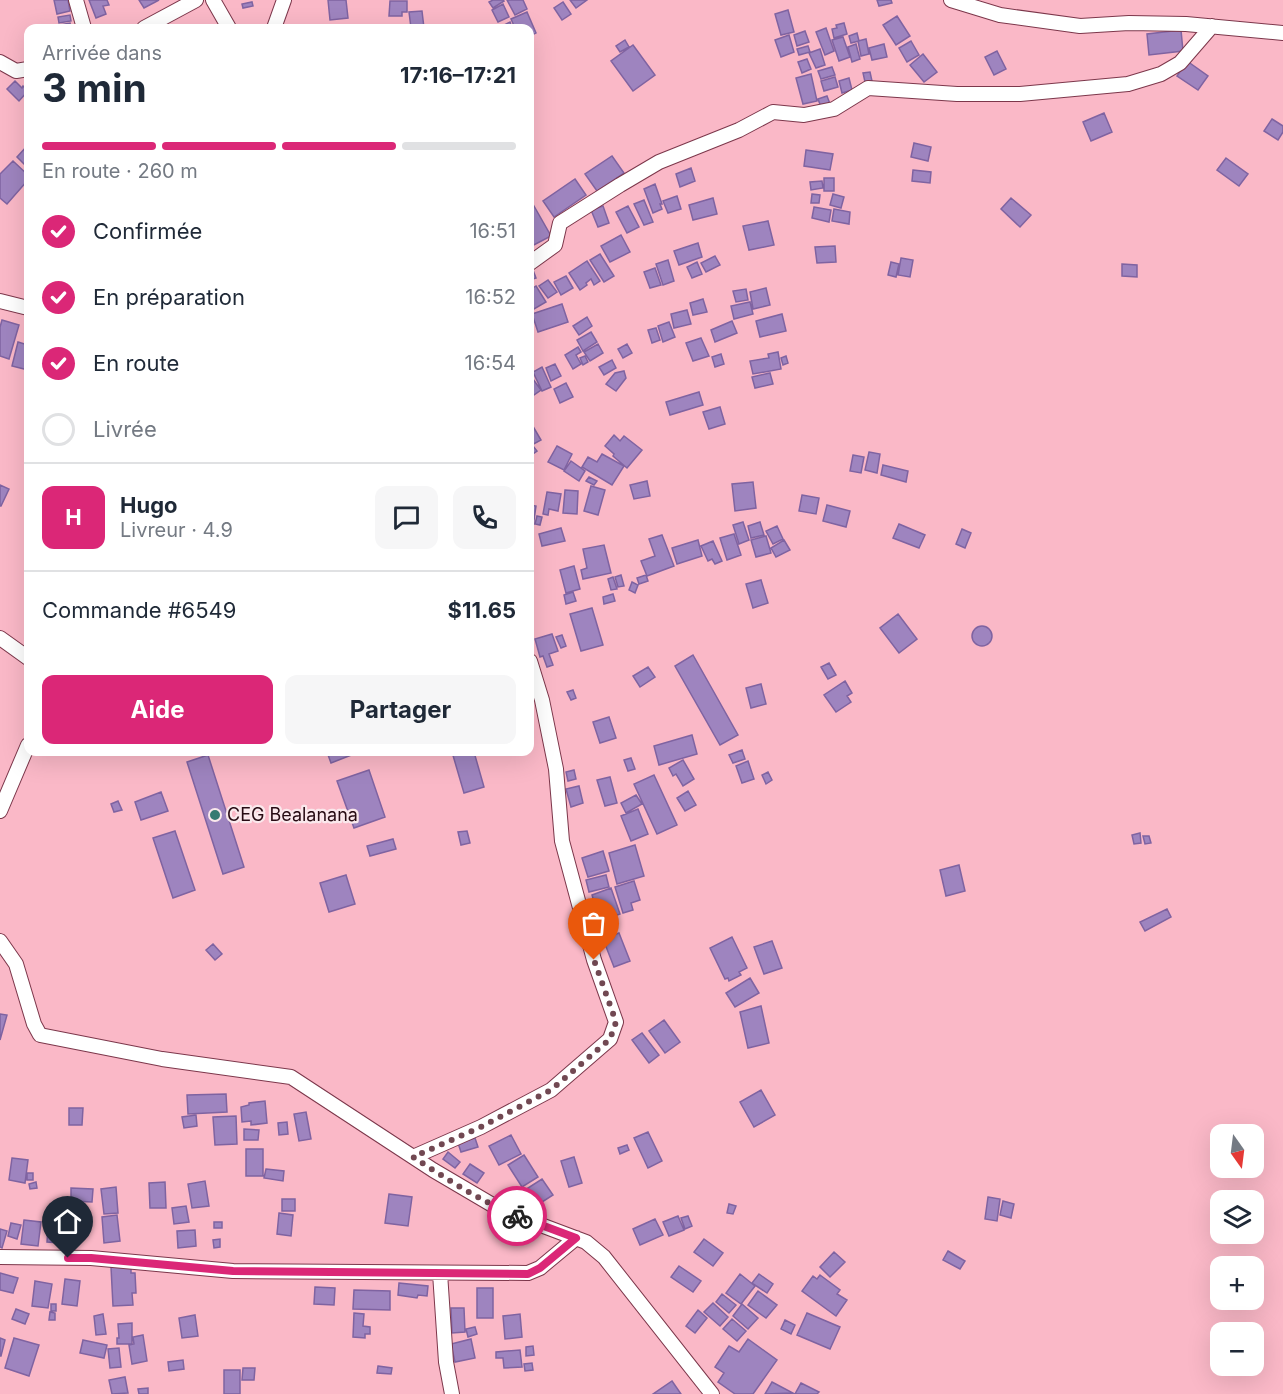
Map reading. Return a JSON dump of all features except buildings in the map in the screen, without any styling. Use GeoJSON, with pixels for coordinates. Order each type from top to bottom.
{"type":"FeatureCollection","features":[{"type":"Feature","properties":{"kind":"street"},"geometry":{"type":"LineString","coordinates":[[76,0],[83,24]]}},
{"type":"Feature","properties":{"kind":"street"},"geometry":{"type":"LineString","coordinates":[[151,24],[196,0]]}},
{"type":"Feature","properties":{"kind":"street"},"geometry":{"type":"LineString","coordinates":[[213,0],[227,24]]}},
{"type":"Feature","properties":{"kind":"street"},"geometry":{"type":"LineString","coordinates":[[275,24],[284,0]]}},
{"type":"Feature","properties":{"kind":"street"},"geometry":{"type":"LineString","coordinates":[[951,0],[1000,15],[1080,26],[1129,22],[1186,24],[1283,33]]}},
{"type":"Feature","properties":{"kind":"street"},"geometry":{"type":"LineString","coordinates":[[534,259],[555,245],[560,223],[620,185],[659,162],[739,130],[773,112],[804,115],[834,109],[868,88],[957,94],[1020,94],[1128,84],[1161,74],[1180,63],[1212,26]]}},
{"type":"Feature","properties":{"kind":"street"},"geometry":{"type":"LineString","coordinates":[[0,62],[16,71],[24,70]]}},
{"type":"Feature","properties":{"kind":"street"},"geometry":{"type":"LineString","coordinates":[[0,302],[24,307]]}},
{"type":"Feature","properties":{"kind":"street"},"geometry":{"type":"LineString","coordinates":[[0,638],[24,655]]}},
{"type":"Feature","properties":{"kind":"street"},"geometry":{"type":"LineString","coordinates":[[413,1157],[481,1127],[551,1090],[610,1039],[616,1022],[594,960],[562,841],[556,769],[542,700],[534,674]]}},
{"type":"Feature","properties":{"kind":"street"},"geometry":{"type":"LineString","coordinates":[[0,811],[24,754]]}},
{"type":"Feature","properties":{"kind":"street"},"geometry":{"type":"LineString","coordinates":[[0,941],[16,964],[34,1024],[40,1035],[162,1059],[291,1077],[433,1170],[501,1210],[586,1242],[604,1257],[712,1394]]}},
{"type":"Feature","properties":{"kind":"street"},"geometry":{"type":"LineString","coordinates":[[0,1257],[91,1258],[233,1271],[528,1274],[540,1268],[576,1238]]}},
{"type":"Feature","properties":{"kind":"street"},"geometry":{"type":"LineString","coordinates":[[440,1273],[446,1362],[452,1394]]}},
{"type":"Feature","properties":{"kind":"way so far"},"geometry":{"type":"LineString","coordinates":[[517,1216],[501,1210],[413,1157],[481,1127],[551,1090],[610,1039],[616,1022],[594,960]]}},
{"type":"Feature","properties":{"kind":"place","name":"CEG Bealanana"},"geometry":{"type":"Point","coordinates":[215,815]}},
{"type":"Feature","properties":{"kind":"route"},"geometry":{"type":"LineString","coordinates":[[68,1258],[91,1258],[233,1271],[528,1274],[540,1268],[576,1238],[517,1216]]}}]}
